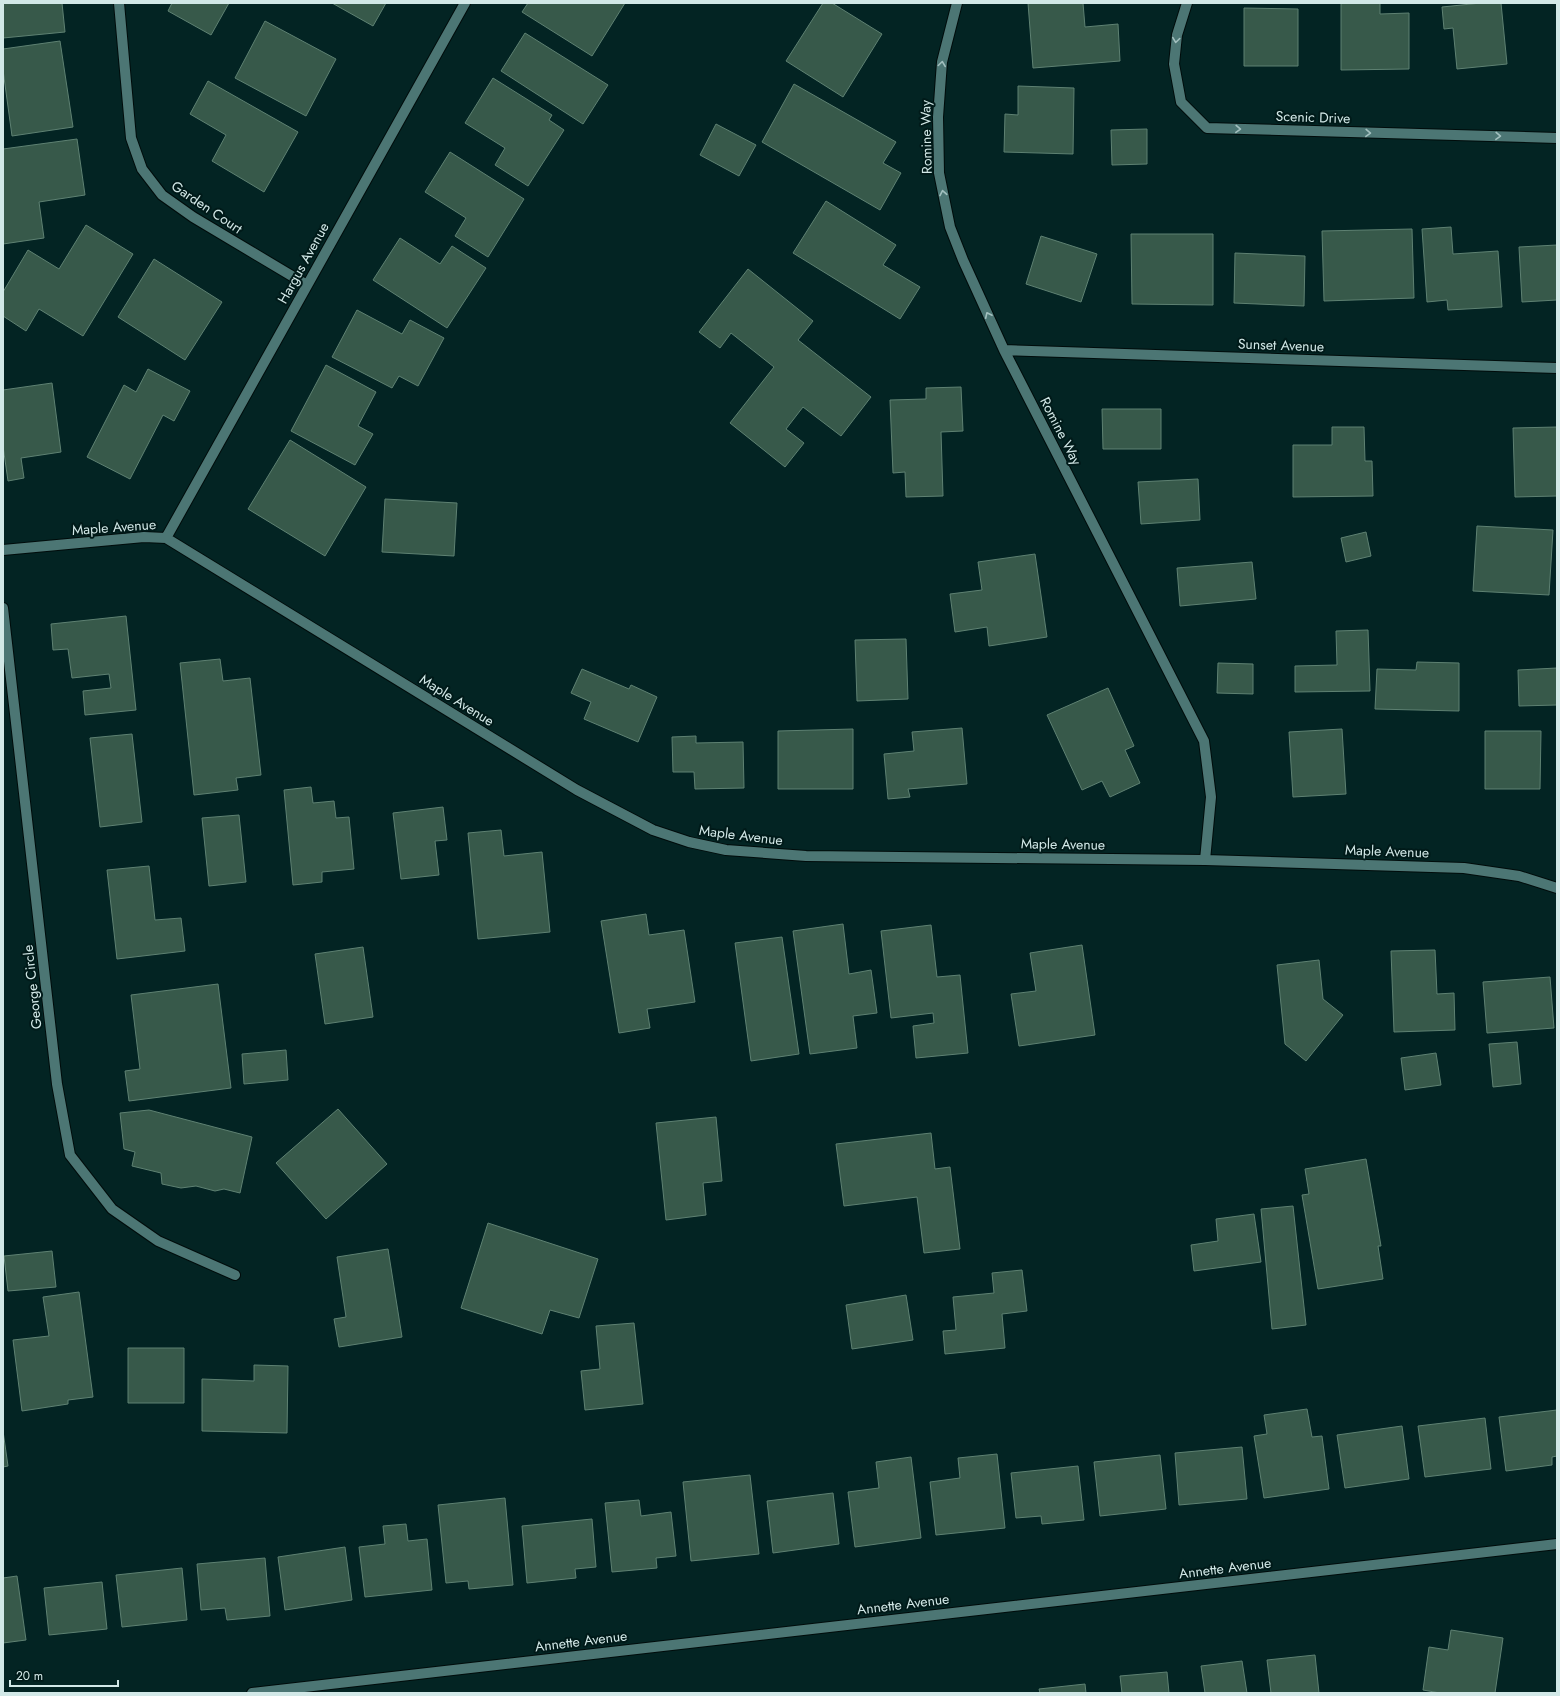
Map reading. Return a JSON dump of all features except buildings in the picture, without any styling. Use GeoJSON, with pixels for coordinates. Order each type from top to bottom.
{"type":"FeatureCollection","features":[{"type":"Feature","properties":{"kind":"street","name":"Garden Court"},"geometry":{"type":"LineString","coordinates":[[119,3],[131,138],[142,169],[162,195],[193,217],[307,285]]}},
{"type":"Feature","properties":{"kind":"street","name":"Hargus Avenue"},"geometry":{"type":"LineString","coordinates":[[166,538],[465,3]]}},
{"type":"Feature","properties":{"kind":"street","name":"Romine Way"},"geometry":{"type":"LineString","coordinates":[[957,3],[942,62],[938,117],[939,173],[950,227],[963,260],[1004,350],[1204,741],[1211,797],[1205,860]]}},
{"type":"Feature","properties":{"kind":"street","name":"Scenic Drive"},"geometry":{"type":"LineString","coordinates":[[1187,3],[1177,35],[1174,64],[1181,102],[1207,128],[1557,138]]}},
{"type":"Feature","properties":{"kind":"street","name":"Sunset Avenue"},"geometry":{"type":"LineString","coordinates":[[1004,350],[1557,368]]}},
{"type":"Feature","properties":{"kind":"street","name":"Maple Avenue"},"geometry":{"type":"LineString","coordinates":[[3,550],[144,536],[166,538],[577,790],[653,830],[689,842],[726,850],[806,856],[1205,860],[1464,868],[1519,876],[1557,888]]}},
{"type":"Feature","properties":{"kind":"street","name":"George Circle"},"geometry":{"type":"LineString","coordinates":[[3,608],[57,1084],[70,1155],[112,1209],[158,1241],[235,1275]]}},
{"type":"Feature","properties":{"kind":"street","name":"Annette Avenue"},"geometry":{"type":"LineString","coordinates":[[252,1693],[1557,1544]]}}]}
